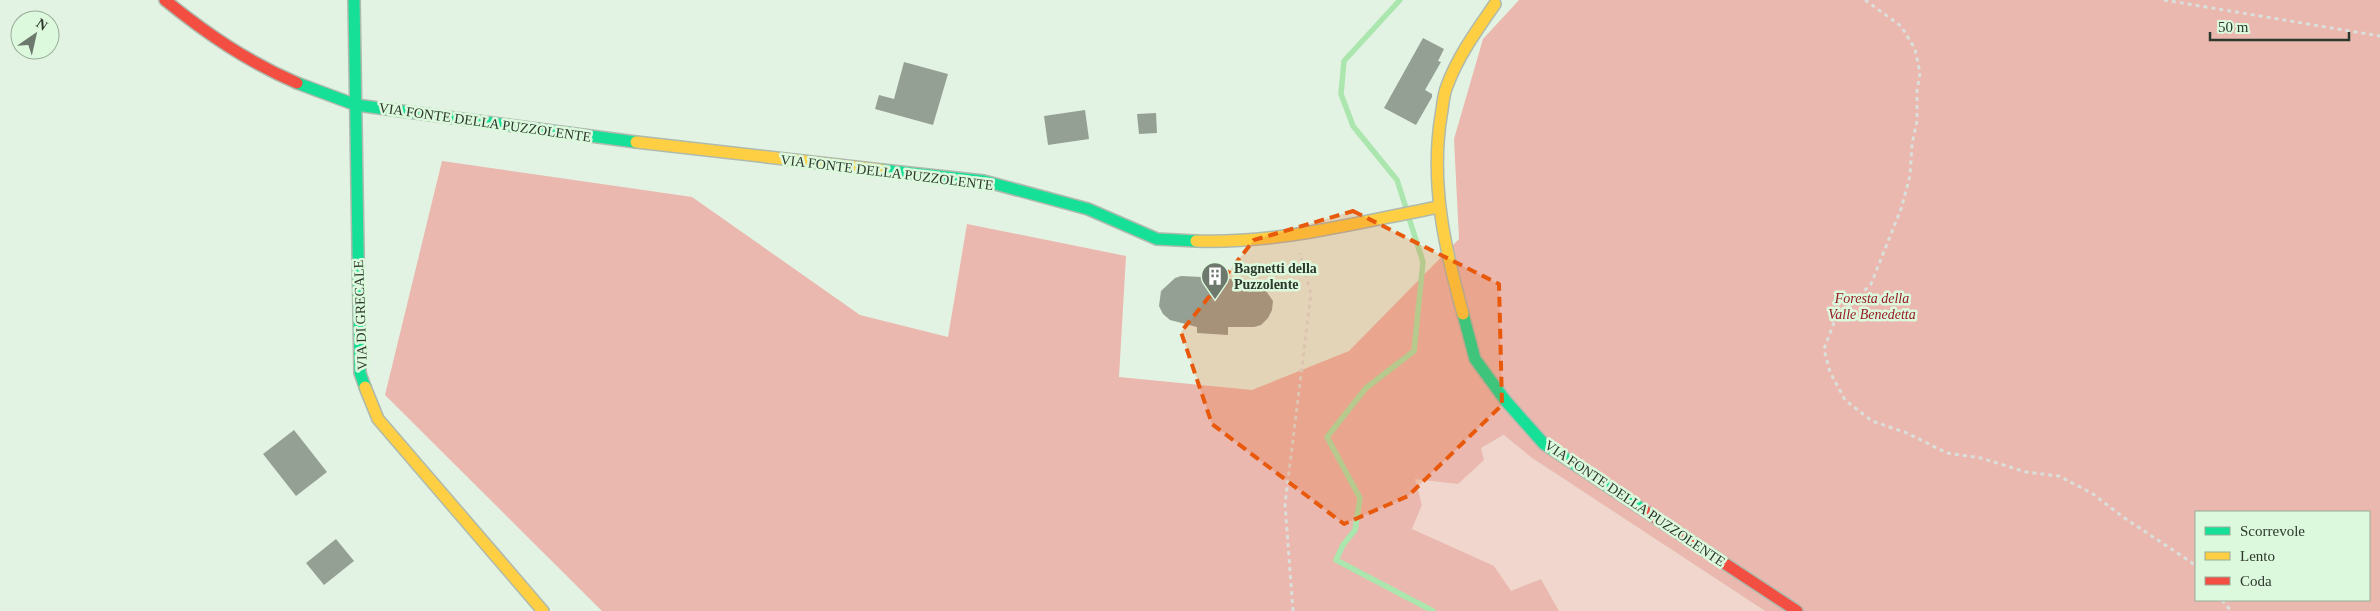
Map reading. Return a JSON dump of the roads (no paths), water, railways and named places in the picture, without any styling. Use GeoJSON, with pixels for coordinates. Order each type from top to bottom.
{"type":"FeatureCollection","features":[{"type":"Feature","properties":{"kind":"street","name":"VIA FONTE DELLA PUZZOLENTE"},"geometry":{"type":"LineString","coordinates":[[165,0],[211,37],[265,69],[306,88],[356,105],[724,154],[984,181],[1088,209],[1157,239],[1224,242],[1296,235],[1439,207]]}},
{"type":"Feature","properties":{"kind":"street","name":"VIA DI GRECALE"},"geometry":{"type":"LineString","coordinates":[[354,0],[360,373],[378,419],[544,611]]}},
{"type":"Feature","properties":{"kind":"street","name":"VIA FONTE DELLA PUZZOLENTE"},"geometry":{"type":"LineString","coordinates":[[1495,4],[1466,45],[1446,87],[1437,143],[1439,207],[1454,288],[1475,359],[1505,400],[1544,444],[1797,611]]}},
{"type":"Feature","properties":{"kind":"waterway"},"geometry":{"type":"LineString","coordinates":[[1400,0],[1344,61],[1341,94],[1353,126],[1397,180],[1406,208]]}},
{"type":"Feature","properties":{"kind":"waterway"},"geometry":{"type":"LineString","coordinates":[[1409,218],[1423,262],[1414,351],[1366,388],[1327,437],[1360,498],[1355,530],[1343,545],[1336,560],[1433,611]]}},
{"type":"Feature","properties":{"kind":"place","name":"Bagnetti della Puzzolente"},"geometry":{"type":"Point","coordinates":[1215,300]}},
{"type":"Feature","properties":{"kind":"park label","name":"Foresta della Valle Benedetta"},"geometry":{"type":"Point","coordinates":[1872,306]}}]}
